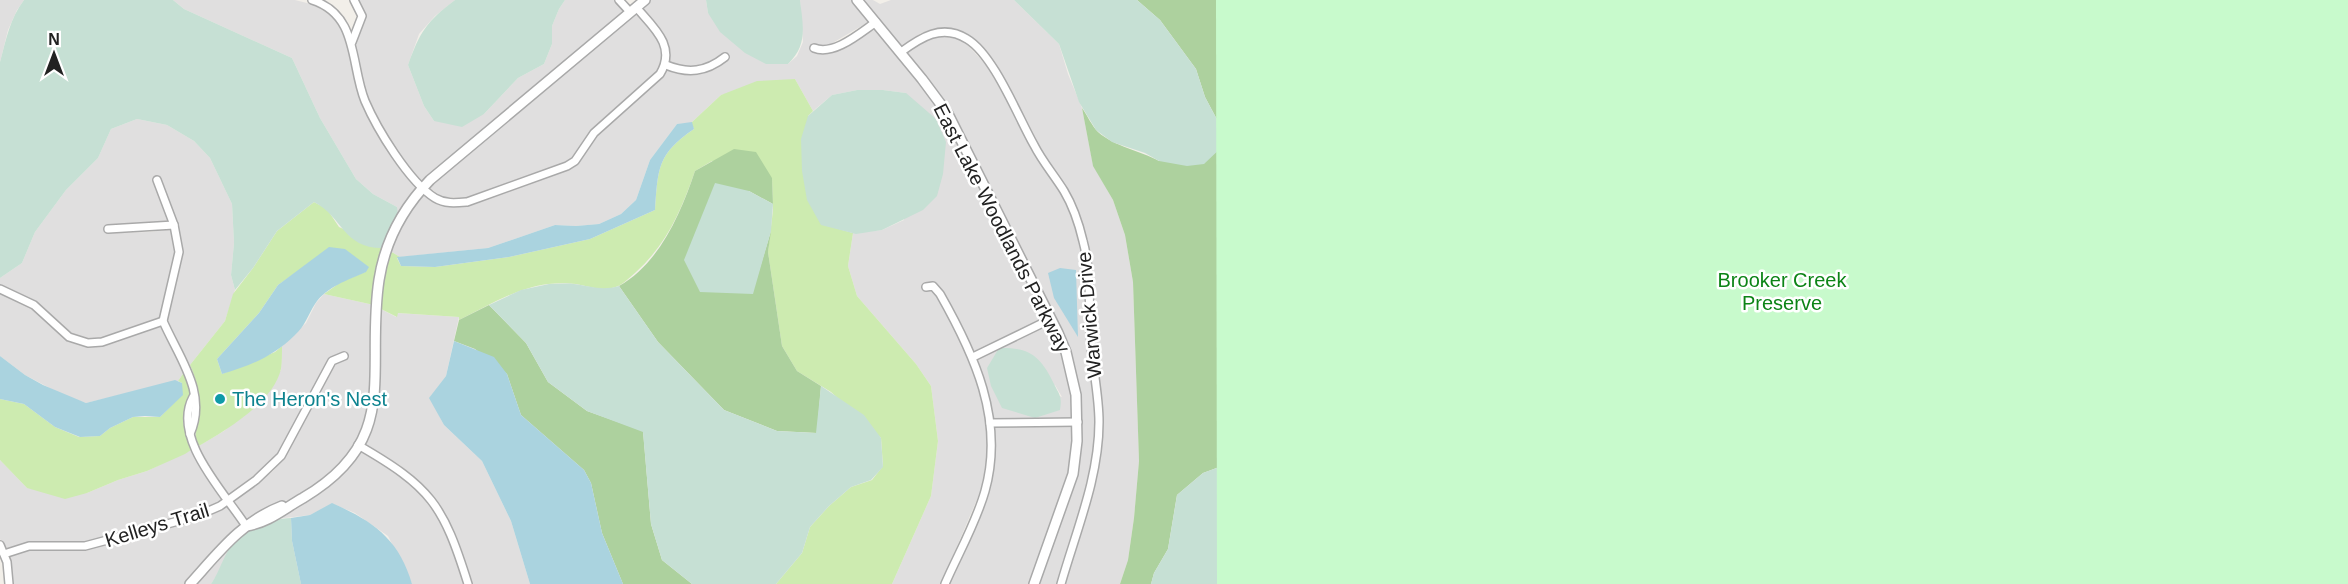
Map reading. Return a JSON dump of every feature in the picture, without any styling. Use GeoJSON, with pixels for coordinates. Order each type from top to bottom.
{"type":"FeatureCollection","features":[{"type":"Feature","properties":{"kind":"street"},"geometry":{"type":"LineString","coordinates":[[352,42],[362,16],[354,0]]}},
{"type":"Feature","properties":{"kind":"street"},"geometry":{"type":"LineString","coordinates":[[317,1],[337,16],[352,42],[359,83],[384,138],[423,187],[442,201],[456,203],[467,202],[567,166],[575,161],[594,133],[660,74],[666,65],[666,47],[662,37],[619,0]]}},
{"type":"Feature","properties":{"kind":"street"},"geometry":{"type":"LineString","coordinates":[[190,584],[230,538],[246,526],[266,520],[292,507],[329,482],[347,463],[358,446],[370,420],[375,399],[378,290],[384,260],[398,221],[423,187],[645,0]]}},
{"type":"Feature","properties":{"kind":"street","name":"East Lake Woodlands Parkway"},"geometry":{"type":"LineString","coordinates":[[857,0],[934,94],[954,125],[1066,352],[1076,395],[1078,422],[1073,474],[1034,584]]}},
{"type":"Feature","properties":{"kind":"street"},"geometry":{"type":"LineString","coordinates":[[814,48],[830,49],[876,22]]}},
{"type":"Feature","properties":{"kind":"street","name":"Warwick Drive"},"geometry":{"type":"LineString","coordinates":[[901,52],[922,36],[936,33],[956,34],[974,45],[996,74],[1034,146],[1068,198],[1081,235],[1088,275],[1091,346],[1099,421],[1098,449],[1087,499],[1061,584]]}},
{"type":"Feature","properties":{"kind":"street"},"geometry":{"type":"LineString","coordinates":[[666,65],[680,70],[697,71],[713,66],[725,57]]}},
{"type":"Feature","properties":{"kind":"street"},"geometry":{"type":"LineString","coordinates":[[157,180],[178,240],[178,261],[164,321],[191,376],[196,412],[190,434],[193,448],[246,526]]}},
{"type":"Feature","properties":{"kind":"street"},"geometry":{"type":"LineString","coordinates":[[108,229],[174,225]]}},
{"type":"Feature","properties":{"kind":"street"},"geometry":{"type":"LineString","coordinates":[[926,287],[933,286],[940,294],[973,357],[987,404],[990,423],[991,454],[985,491],[945,584]]}},
{"type":"Feature","properties":{"kind":"street"},"geometry":{"type":"LineString","coordinates":[[0,289],[34,305],[69,337],[88,343],[102,342],[164,321]]}},
{"type":"Feature","properties":{"kind":"street"},"geometry":{"type":"LineString","coordinates":[[973,357],[1051,320]]}},
{"type":"Feature","properties":{"kind":"street","name":"Kelleys Trail"},"geometry":{"type":"LineString","coordinates":[[4,554],[28,546],[79,547],[93,544],[197,516],[229,500],[256,480],[281,456],[332,361],[344,356]]}},
{"type":"Feature","properties":{"kind":"street"},"geometry":{"type":"LineString","coordinates":[[990,423],[1078,422]]}},
{"type":"Feature","properties":{"kind":"street"},"geometry":{"type":"LineString","coordinates":[[358,446],[398,469],[430,498],[453,536],[468,584]]}},
{"type":"Feature","properties":{"kind":"street"},"geometry":{"type":"LineString","coordinates":[[0,545],[8,571],[9,584]]}},
{"type":"Feature","properties":{"kind":"shaded area"},"geometry":{"type":"Polygon","coordinates":[[[0,0],[24,0],[8,30],[0,62],[0,0]]]}},
{"type":"Feature","properties":{"kind":"shaded area"},"geometry":{"type":"Polygon","coordinates":[[[173,0],[295,0],[315,5],[334,18],[347,39],[356,84],[363,104],[382,140],[418,188],[397,216],[397,207],[373,194],[356,179],[320,118],[292,58],[184,9],[173,0]]]}},
{"type":"Feature","properties":{"kind":"shaded area"},"geometry":{"type":"Polygon","coordinates":[[[359,0],[455,0],[435,16],[419,34],[408,65],[424,106],[434,121],[484,114],[518,78],[544,64],[552,44],[552,26],[565,0],[614,0],[625,12],[423,182],[404,161],[387,136],[362,82],[355,42],[365,21],[359,0]]]}},
{"type":"Feature","properties":{"kind":"shaded area"},"geometry":{"type":"Polygon","coordinates":[[[651,0],[706,0],[708,13],[788,64],[797,56],[803,42],[800,0],[852,0],[870,21],[829,45],[821,46],[812,43],[810,50],[820,54],[831,53],[875,27],[945,116],[1055,335],[1073,395],[1074,419],[993,419],[976,356],[958,319],[938,286],[932,282],[922,284],[923,291],[932,290],[937,296],[970,359],[984,404],[988,434],[988,453],[981,490],[941,584],[892,584],[931,496],[938,441],[931,386],[916,364],[857,296],[848,266],[853,233],[882,230],[904,220],[906,93],[857,90],[832,95],[813,111],[795,79],[721,95],[691,123],[677,124],[650,160],[636,200],[621,214],[599,224],[555,225],[488,248],[400,257],[390,251],[401,223],[423,193],[441,205],[467,206],[568,170],[578,163],[597,136],[667,70],[680,74],[697,75],[714,70],[729,58],[725,52],[712,62],[696,67],[681,66],[670,62],[665,35],[642,8],[651,0]],[[987,368],[1062,397],[1055,385],[987,368]]]}},
{"type":"Feature","properties":{"kind":"shaded area"},"geometry":{"type":"Polygon","coordinates":[[[863,0],[873,0],[880,4],[891,0],[1014,0],[1059,44],[1082,108],[1093,165],[1113,200],[1125,235],[1133,282],[1139,461],[1128,560],[1120,584],[1064,584],[1096,476],[1101,449],[1102,421],[1094,346],[1090,260],[1085,233],[1071,196],[1037,144],[998,72],[977,42],[957,31],[936,29],[921,33],[901,47],[863,0]]]}},
{"type":"Feature","properties":{"kind":"shaded area"},"geometry":{"type":"Polygon","coordinates":[[[636,12],[659,39],[663,48],[663,63],[658,71],[592,130],[573,158],[552,169],[466,198],[443,197],[428,187],[636,12]]]}},
{"type":"Feature","properties":{"kind":"shaded area"},"geometry":{"type":"Polygon","coordinates":[[[936,36],[955,38],[965,42],[986,65],[1012,109],[1031,148],[1065,200],[1081,245],[1085,275],[1087,346],[1095,412],[1094,448],[1083,498],[1057,584],[1037,584],[1077,475],[1074,369],[957,123],[906,53],[923,40],[936,36]]]}},
{"type":"Feature","properties":{"kind":"shaded area"},"geometry":{"type":"Polygon","coordinates":[[[137,119],[167,125],[194,141],[210,158],[232,204],[234,243],[231,275],[235,290],[225,321],[190,365],[167,321],[183,252],[177,221],[158,175],[153,179],[170,222],[105,225],[105,233],[172,229],[176,252],[161,318],[101,338],[88,339],[71,333],[36,302],[0,285],[0,278],[22,263],[35,232],[66,190],[98,158],[111,129],[137,119]]]}},
{"type":"Feature","properties":{"kind":"shaded area"},"geometry":{"type":"Polygon","coordinates":[[[0,293],[33,308],[67,340],[88,347],[103,346],[162,326],[185,371],[178,381],[86,403],[63,395],[25,375],[0,356],[0,293]]]}},
{"type":"Feature","properties":{"kind":"shaded area"},"geometry":{"type":"Polygon","coordinates":[[[324,294],[374,305],[373,365],[367,419],[355,443],[337,469],[299,496],[262,510],[246,520],[234,501],[273,471],[284,458],[335,364],[348,359],[346,352],[330,358],[287,440],[274,459],[229,495],[197,447],[224,431],[248,412],[281,370],[282,346],[306,323],[316,303],[324,294]]]}},
{"type":"Feature","properties":{"kind":"shaded area"},"geometry":{"type":"Polygon","coordinates":[[[381,309],[396,317],[397,313],[459,317],[446,376],[430,398],[444,425],[482,461],[511,521],[530,584],[471,584],[456,535],[432,495],[400,465],[363,444],[373,422],[378,400],[381,309]]]}},
{"type":"Feature","properties":{"kind":"shaded area"},"geometry":{"type":"Polygon","coordinates":[[[994,426],[1074,426],[1070,473],[1030,584],[948,584],[988,493],[995,454],[994,426]]]}},
{"type":"Feature","properties":{"kind":"shaded area"},"geometry":{"type":"Polygon","coordinates":[[[191,450],[224,499],[208,508],[85,542],[28,542],[6,549],[0,539],[0,460],[27,488],[87,493],[147,471],[191,450]]]}},
{"type":"Feature","properties":{"kind":"shaded area"},"geometry":{"type":"Polygon","coordinates":[[[359,450],[397,472],[428,500],[449,538],[464,584],[412,584],[388,536],[355,513],[333,504],[310,515],[276,519],[331,485],[359,450]]]}},
{"type":"Feature","properties":{"kind":"shaded area"},"geometry":{"type":"Polygon","coordinates":[[[228,505],[241,525],[228,536],[185,584],[12,584],[9,557],[29,550],[94,548],[198,520],[228,505]]]}},
{"type":"Feature","properties":{"kind":"shaded area"},"geometry":{"type":"Polygon","coordinates":[[[234,540],[211,584],[195,584],[234,540]]]}},
{"type":"Feature","properties":{"kind":"green space"},"geometry":{"type":"Polygon","coordinates":[[[24,0],[173,0],[184,9],[292,58],[320,118],[356,179],[373,194],[397,207],[398,215],[382,248],[359,243],[344,231],[324,208],[314,202],[277,231],[253,268],[235,290],[231,275],[234,243],[232,204],[210,158],[194,141],[167,125],[137,119],[111,129],[98,158],[66,190],[35,232],[22,263],[0,278],[0,62],[12,22],[24,0]]]}},
{"type":"Feature","properties":{"kind":"green space"},"geometry":{"type":"Polygon","coordinates":[[[455,0],[565,0],[552,26],[552,44],[544,64],[518,78],[484,114],[462,127],[434,121],[424,106],[408,65],[425,28],[455,0]]]}},
{"type":"Feature","properties":{"kind":"green space"},"geometry":{"type":"Polygon","coordinates":[[[706,0],[800,0],[803,35],[799,50],[788,64],[766,64],[745,53],[720,32],[708,13],[706,0]]]}},
{"type":"Feature","properties":{"kind":"green space"},"geometry":{"type":"Polygon","coordinates":[[[1014,0],[1137,0],[1160,20],[1196,69],[1205,97],[1221,127],[1224,145],[1204,164],[1187,166],[1159,161],[1145,153],[1112,142],[1096,130],[1079,102],[1059,44],[1014,0]]]}},
{"type":"Feature","properties":{"kind":"green space"},"geometry":{"type":"Polygon","coordinates":[[[1137,0],[1327,0],[1230,463],[1203,473],[1177,495],[1168,549],[1154,573],[1151,584],[1120,584],[1128,560],[1139,461],[1133,282],[1125,235],[1113,200],[1093,166],[1082,108],[1096,130],[1105,137],[1159,161],[1221,127],[1205,97],[1196,69],[1160,20],[1137,0]]]}},
{"type":"Feature","properties":{"kind":"green space","name":"Brooker Creek Preserve"},"geometry":{"type":"Polygon","coordinates":[[[1216,0],[2348,0],[2348,584],[1217,584],[1216,0]]]}},
{"type":"Feature","properties":{"kind":"green space"},"geometry":{"type":"Polygon","coordinates":[[[795,79],[813,111],[808,116],[821,224],[853,233],[848,266],[857,296],[916,364],[931,386],[938,441],[931,496],[892,584],[776,584],[802,553],[810,527],[829,506],[851,487],[872,480],[883,466],[881,438],[831,392],[797,371],[782,346],[768,252],[773,210],[772,178],[712,161],[695,171],[684,200],[664,239],[646,262],[616,287],[603,289],[562,283],[536,286],[502,298],[459,320],[459,317],[398,313],[397,317],[381,309],[383,281],[390,251],[400,257],[397,258],[401,266],[435,267],[509,257],[590,239],[655,210],[657,184],[662,164],[673,146],[694,129],[691,123],[721,95],[757,81],[795,79]]]}},
{"type":"Feature","properties":{"kind":"green space"},"geometry":{"type":"Polygon","coordinates":[[[857,90],[906,93],[936,119],[946,142],[943,174],[937,196],[923,210],[882,230],[856,234],[821,225],[807,200],[802,171],[801,139],[808,116],[832,95],[857,90]]]}},
{"type":"Feature","properties":{"kind":"green space"},"geometry":{"type":"Polygon","coordinates":[[[734,149],[756,152],[772,178],[773,204],[749,191],[752,294],[771,231],[768,252],[782,346],[797,371],[821,386],[817,433],[777,431],[724,410],[658,342],[619,286],[646,265],[667,236],[683,204],[695,171],[734,149]]]}},
{"type":"Feature","properties":{"kind":"green space"},"geometry":{"type":"Polygon","coordinates":[[[715,183],[749,191],[773,204],[771,231],[753,294],[700,292],[684,260],[715,183]]]}},
{"type":"Feature","properties":{"kind":"green space"},"geometry":{"type":"Polygon","coordinates":[[[314,202],[327,209],[339,227],[383,247],[374,305],[324,294],[341,282],[365,272],[298,271],[278,285],[259,313],[217,359],[222,374],[275,352],[282,346],[281,369],[276,381],[268,393],[246,415],[197,447],[199,402],[190,365],[225,321],[233,294],[277,231],[314,202]]]}},
{"type":"Feature","properties":{"kind":"green space"},"geometry":{"type":"Polygon","coordinates":[[[549,284],[602,288],[619,286],[658,342],[724,410],[777,431],[816,433],[821,386],[864,415],[881,438],[883,467],[871,480],[851,487],[829,506],[810,527],[802,553],[776,584],[692,584],[662,560],[651,524],[643,432],[587,411],[548,382],[526,343],[489,305],[521,290],[549,284]]]}},
{"type":"Feature","properties":{"kind":"green space"},"geometry":{"type":"Polygon","coordinates":[[[489,305],[526,343],[548,382],[587,411],[643,431],[651,524],[662,560],[692,584],[623,584],[602,533],[591,483],[584,470],[521,415],[507,374],[475,349],[454,341],[459,320],[489,305]]]}},
{"type":"Feature","properties":{"kind":"green space"},"geometry":{"type":"Polygon","coordinates":[[[999,348],[1019,349],[1039,360],[1059,394],[1060,410],[1035,418],[1002,408],[991,386],[987,368],[999,348]]]}},
{"type":"Feature","properties":{"kind":"green space"},"geometry":{"type":"Polygon","coordinates":[[[185,371],[190,395],[183,422],[191,450],[185,454],[147,471],[65,499],[27,488],[0,460],[0,399],[24,404],[55,427],[79,437],[100,436],[110,428],[133,417],[160,417],[182,395],[182,383],[178,381],[185,371]]]}},
{"type":"Feature","properties":{"kind":"green space"},"geometry":{"type":"Polygon","coordinates":[[[1230,463],[1280,584],[1151,584],[1154,573],[1168,549],[1177,495],[1203,473],[1230,463]]]}},
{"type":"Feature","properties":{"kind":"green space"},"geometry":{"type":"Polygon","coordinates":[[[291,518],[292,541],[301,584],[211,584],[239,535],[260,524],[291,518]]]}},
{"type":"Feature","properties":{"kind":"water"},"geometry":{"type":"Polygon","coordinates":[[[692,122],[694,129],[673,146],[662,164],[657,184],[655,210],[590,239],[509,257],[435,267],[401,266],[397,257],[488,248],[555,225],[599,224],[621,214],[636,200],[650,160],[677,124],[692,122]]]}},
{"type":"Feature","properties":{"kind":"water"},"geometry":{"type":"Polygon","coordinates":[[[329,247],[345,249],[369,267],[366,272],[325,293],[315,304],[298,332],[279,349],[252,364],[222,374],[217,359],[259,313],[278,285],[329,247]]]}},
{"type":"Feature","properties":{"kind":"water"},"geometry":{"type":"Polygon","coordinates":[[[1060,268],[1076,270],[1078,337],[1054,298],[1048,273],[1060,268]]]}},
{"type":"Feature","properties":{"kind":"water"},"geometry":{"type":"Polygon","coordinates":[[[454,341],[494,357],[507,374],[521,415],[584,470],[591,483],[602,533],[623,584],[530,584],[511,521],[482,461],[444,425],[429,398],[446,376],[454,341]]]}},
{"type":"Feature","properties":{"kind":"water"},"geometry":{"type":"Polygon","coordinates":[[[0,356],[43,385],[86,403],[175,380],[182,383],[183,395],[160,417],[133,417],[110,428],[100,436],[80,437],[55,427],[24,404],[0,399],[0,356]]]}},
{"type":"Feature","properties":{"kind":"water"},"geometry":{"type":"Polygon","coordinates":[[[332,503],[360,517],[383,533],[400,555],[412,584],[301,584],[292,541],[291,518],[310,515],[332,503]]]}},
{"type":"Feature","properties":{"kind":"place","name":"The Heron's Nest"},"geometry":{"type":"Point","coordinates":[220,399]}}]}
